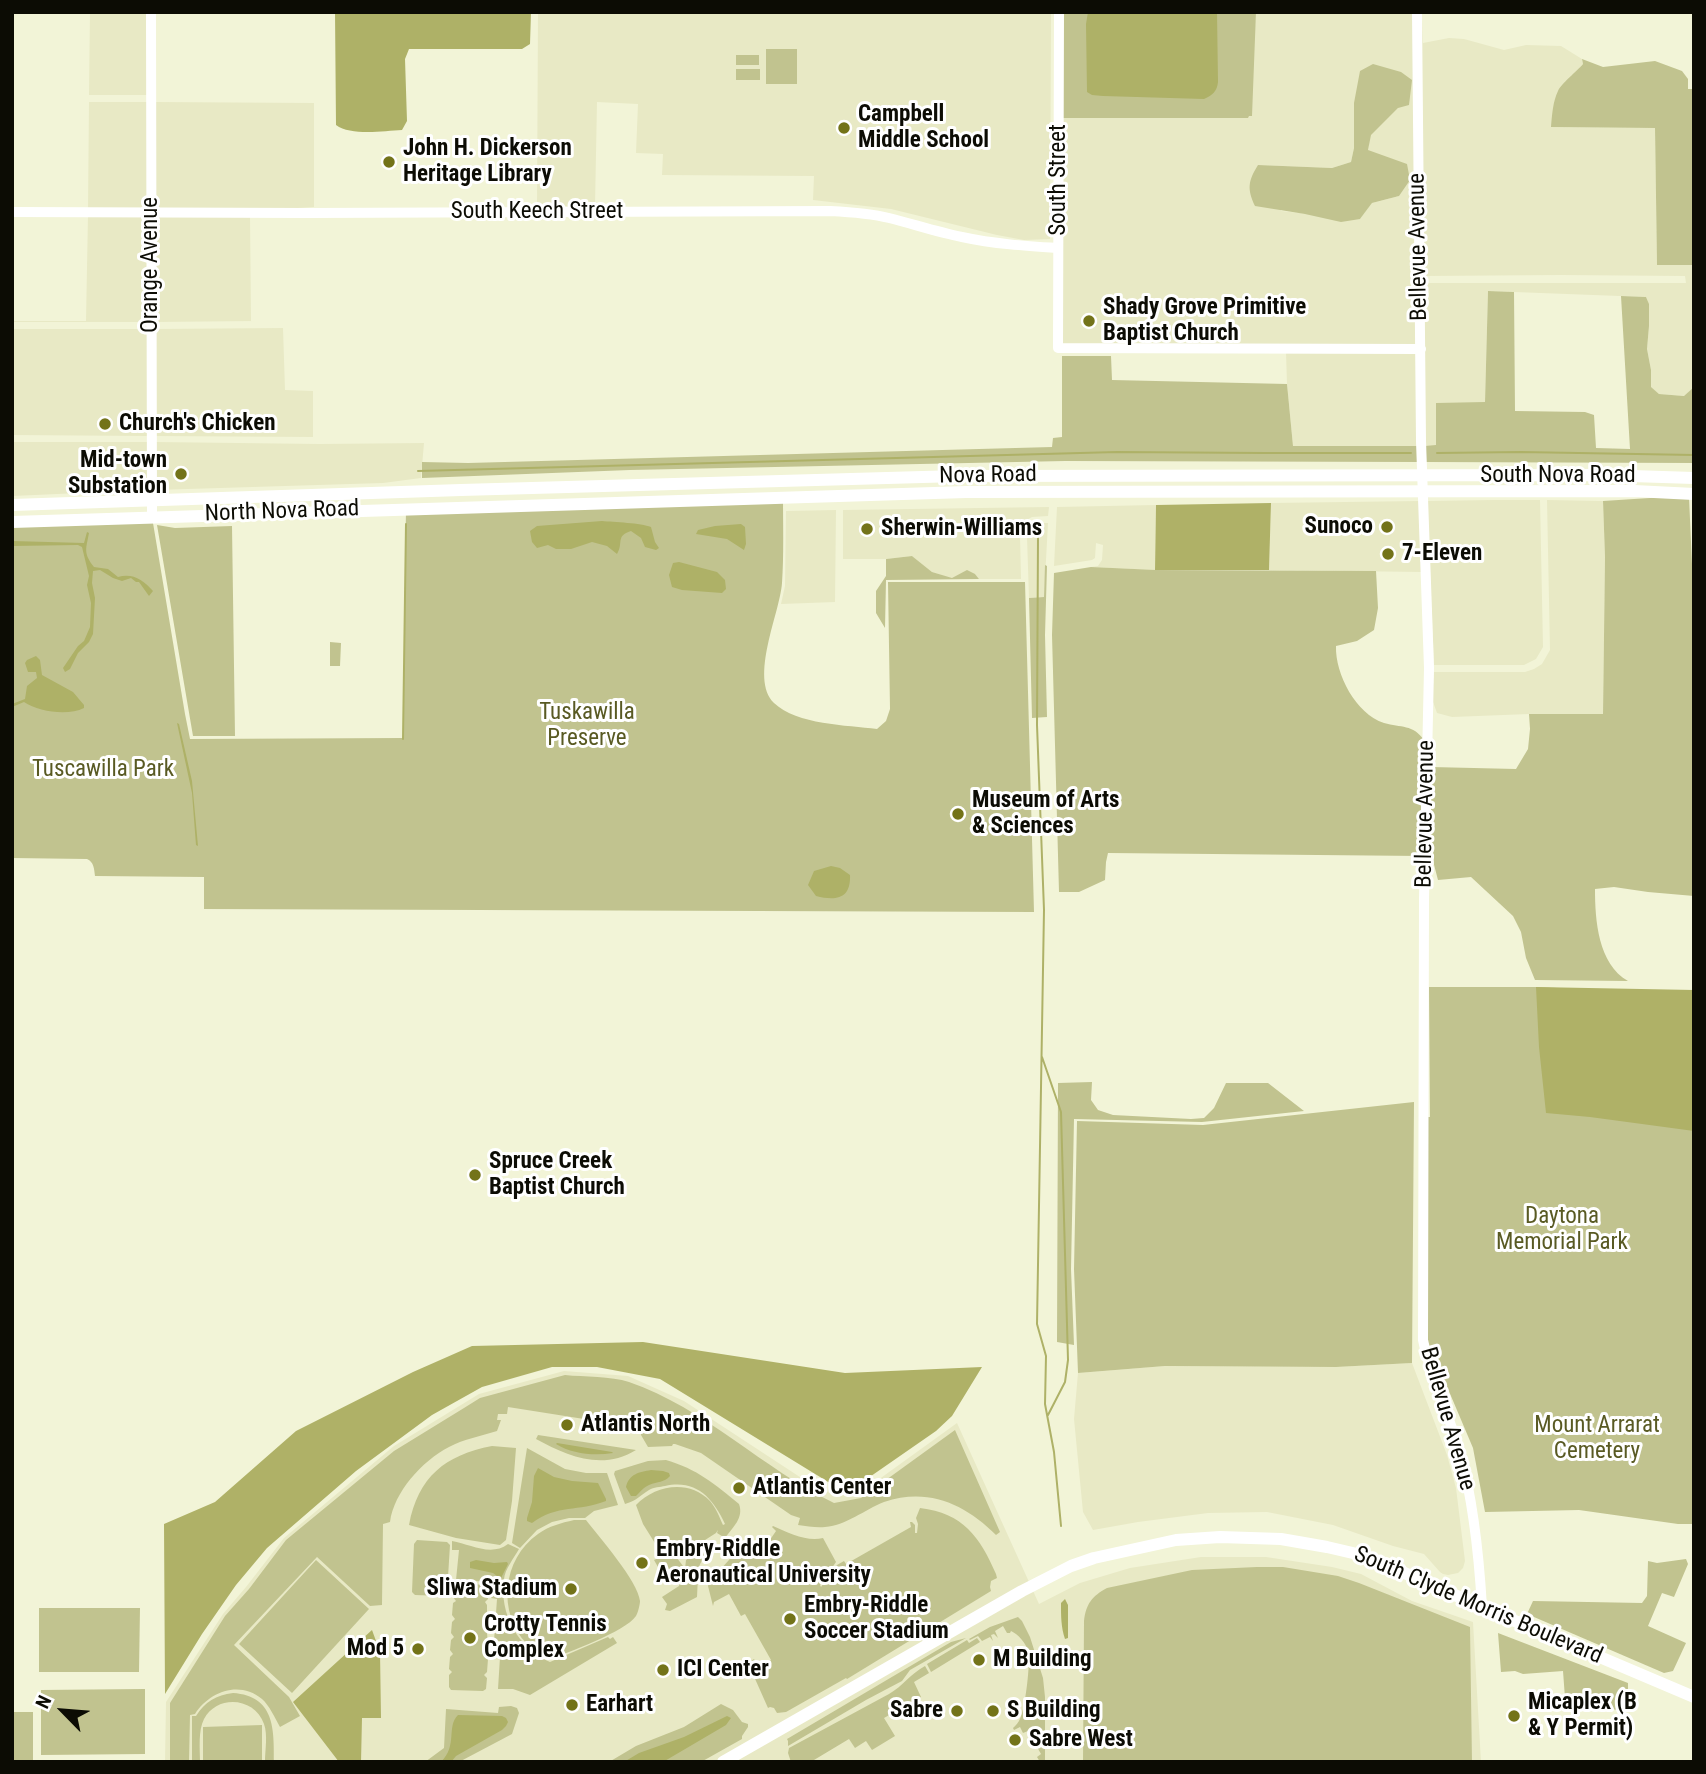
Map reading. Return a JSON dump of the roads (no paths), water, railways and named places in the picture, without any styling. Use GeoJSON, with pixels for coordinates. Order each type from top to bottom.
{"type":"FeatureCollection","features":[{"type":"Feature","properties":{"kind":"main road","name":"Nova Road"},"geometry":{"type":"LineString","coordinates":[[553,488],[1057,475],[1423,476]]}},
{"type":"Feature","properties":{"kind":"main road","name":"South Nova Road"},"geometry":{"type":"LineString","coordinates":[[1423,476],[1600,475],[1694,478]]}},
{"type":"Feature","properties":{"kind":"main road"},"geometry":{"type":"LineString","coordinates":[[839,495],[847,486],[861,479]]}},
{"type":"Feature","properties":{"kind":"main road"},"geometry":{"type":"LineString","coordinates":[[664,500],[690,484]]}},
{"type":"Feature","properties":{"kind":"main road"},"geometry":{"type":"LineString","coordinates":[[639,501],[659,492],[666,485]]}},
{"type":"Feature","properties":{"kind":"main road","name":"North Nova Road"},"geometry":{"type":"LineString","coordinates":[[12,505],[553,488]]}},
{"type":"Feature","properties":{"kind":"main road","name":"South Nova Road"},"geometry":{"type":"LineString","coordinates":[[1423,492],[1634,491],[1694,494]]}},
{"type":"Feature","properties":{"kind":"main road"},"geometry":{"type":"LineString","coordinates":[[374,509],[396,492]]}},
{"type":"Feature","properties":{"kind":"main road","name":"Nova Road"},"geometry":{"type":"LineString","coordinates":[[553,504],[966,492],[1423,492]]}},
{"type":"Feature","properties":{"kind":"main road"},"geometry":{"type":"LineString","coordinates":[[351,510],[364,502],[370,493]]}},
{"type":"Feature","properties":{"kind":"main road","name":"North Nova Road"},"geometry":{"type":"LineString","coordinates":[[12,522],[553,504]]}},
{"type":"Feature","properties":{"kind":"main road","name":"South Clyde Morris Boulevard"},"geometry":{"type":"LineString","coordinates":[[723,1762],[1022,1591],[1071,1566],[1116,1552],[1176,1540],[1220,1537],[1281,1539],[1357,1554],[1694,1697]]}},
{"type":"Feature","properties":{"kind":"street","name":"Orange Avenue"},"geometry":{"type":"LineString","coordinates":[[151,12],[152,517]]}},
{"type":"Feature","properties":{"kind":"street","name":"South Street"},"geometry":{"type":"LineString","coordinates":[[1059,12],[1058,348],[1421,349]]}},
{"type":"Feature","properties":{"kind":"street","name":"Bellevue Avenue"},"geometry":{"type":"LineString","coordinates":[[1417,12],[1423,492],[1429,668],[1424,900],[1423,1340],[1428,1363],[1467,1479],[1479,1556],[1482,1607]]}},
{"type":"Feature","properties":{"kind":"street","name":"South Keech Street"},"geometry":{"type":"LineString","coordinates":[[12,212],[830,211],[866,213],[937,232],[995,243],[1058,248]]}},
{"type":"Feature","properties":{"kind":"waterway"},"geometry":{"type":"LineString","coordinates":[[418,471],[1117,452],[1411,453]]}},
{"type":"Feature","properties":{"kind":"waterway"},"geometry":{"type":"LineString","coordinates":[[1437,453],[1694,455]]}},
{"type":"Feature","properties":{"kind":"waterway"},"geometry":{"type":"LineString","coordinates":[[403,739],[406,524]]}},
{"type":"Feature","properties":{"kind":"waterway"},"geometry":{"type":"LineString","coordinates":[[1038,536],[1037,725],[1044,910],[1037,1324],[1046,1356],[1045,1404],[1054,1452],[1061,1526]]}},
{"type":"Feature","properties":{"kind":"waterway"},"geometry":{"type":"LineString","coordinates":[[1042,1057],[1061,1112],[1068,1360],[1065,1382],[1048,1415]]}},
{"type":"Feature","properties":{"kind":"place","name":"Campbell Middle School"},"geometry":{"type":"Point","coordinates":[844,128]}},
{"type":"Feature","properties":{"kind":"place","name":"John H. Dickerson Heritage Library"},"geometry":{"type":"Point","coordinates":[389,162]}},
{"type":"Feature","properties":{"kind":"place","name":"Shady Grove Primitive Baptist Church"},"geometry":{"type":"Point","coordinates":[1089,321]}},
{"type":"Feature","properties":{"kind":"place","name":"Church's Chicken"},"geometry":{"type":"Point","coordinates":[105,424]}},
{"type":"Feature","properties":{"kind":"place","name":"Mid-town Substation"},"geometry":{"type":"Point","coordinates":[181,474]}},
{"type":"Feature","properties":{"kind":"place","name":"Sunoco"},"geometry":{"type":"Point","coordinates":[1387,527]}},
{"type":"Feature","properties":{"kind":"place","name":"Sherwin-Williams"},"geometry":{"type":"Point","coordinates":[867,529]}},
{"type":"Feature","properties":{"kind":"place","name":"7-Eleven"},"geometry":{"type":"Point","coordinates":[1388,554]}},
{"type":"Feature","properties":{"kind":"place","name":"Museum of Arts & Sciences"},"geometry":{"type":"Point","coordinates":[958,814]}},
{"type":"Feature","properties":{"kind":"place","name":"Spruce Creek Baptist Church"},"geometry":{"type":"Point","coordinates":[475,1175]}},
{"type":"Feature","properties":{"kind":"place","name":"Atlantis North"},"geometry":{"type":"Point","coordinates":[567,1425]}},
{"type":"Feature","properties":{"kind":"place","name":"Atlantis Center"},"geometry":{"type":"Point","coordinates":[739,1488]}},
{"type":"Feature","properties":{"kind":"place","name":"Embry-Riddle Aeronautical University"},"geometry":{"type":"Point","coordinates":[642,1563]}},
{"type":"Feature","properties":{"kind":"place","name":"Sliwa Stadium"},"geometry":{"type":"Point","coordinates":[571,1589]}},
{"type":"Feature","properties":{"kind":"place","name":"Embry-Riddle Soccer Stadium"},"geometry":{"type":"Point","coordinates":[790,1619]}},
{"type":"Feature","properties":{"kind":"place","name":"Crotty Tennis Complex"},"geometry":{"type":"Point","coordinates":[470,1638]}},
{"type":"Feature","properties":{"kind":"place","name":"Mod 5"},"geometry":{"type":"Point","coordinates":[418,1649]}},
{"type":"Feature","properties":{"kind":"place","name":"M Building"},"geometry":{"type":"Point","coordinates":[979,1660]}},
{"type":"Feature","properties":{"kind":"place","name":"ICI Center"},"geometry":{"type":"Point","coordinates":[663,1670]}},
{"type":"Feature","properties":{"kind":"place","name":"Earhart"},"geometry":{"type":"Point","coordinates":[572,1705]}},
{"type":"Feature","properties":{"kind":"place","name":"Sabre"},"geometry":{"type":"Point","coordinates":[957,1711]}},
{"type":"Feature","properties":{"kind":"place","name":"S Building"},"geometry":{"type":"Point","coordinates":[993,1711]}},
{"type":"Feature","properties":{"kind":"place","name":"Micaplex (B & Y Permit)"},"geometry":{"type":"Point","coordinates":[1514,1716]}},
{"type":"Feature","properties":{"kind":"place","name":"Sabre West"},"geometry":{"type":"Point","coordinates":[1015,1740]}},
{"type":"Feature","properties":{"kind":"park label","name":"Tuskawilla Preserve"},"geometry":{"type":"Point","coordinates":[587,726]}},
{"type":"Feature","properties":{"kind":"park label","name":"Tuscawilla Park"},"geometry":{"type":"Point","coordinates":[103,770]}},
{"type":"Feature","properties":{"kind":"park label","name":"Daytona Memorial Park"},"geometry":{"type":"Point","coordinates":[1562,1230]}},
{"type":"Feature","properties":{"kind":"park label","name":"Mount Arrarat Cemetery"},"geometry":{"type":"Point","coordinates":[1597,1439]}}]}
